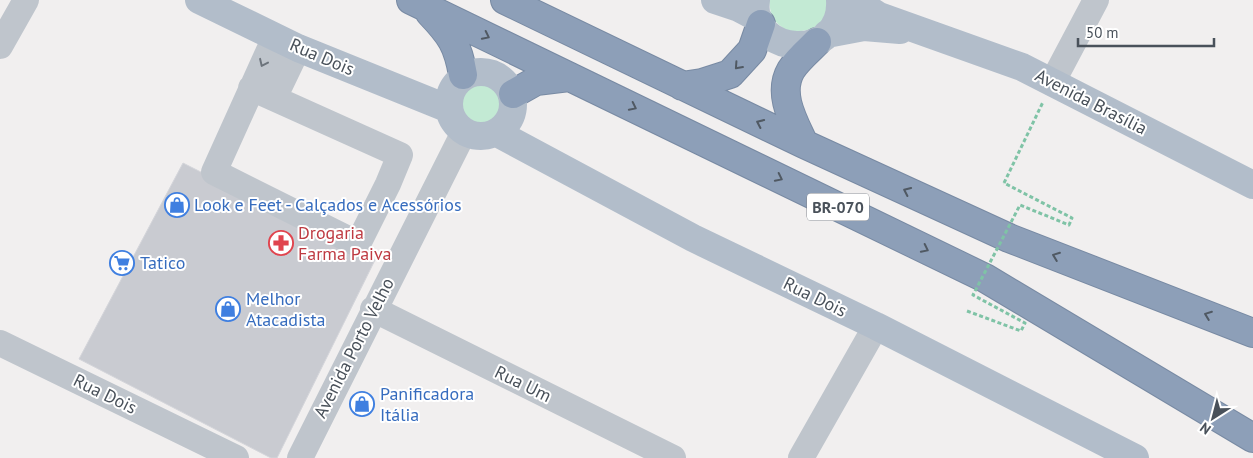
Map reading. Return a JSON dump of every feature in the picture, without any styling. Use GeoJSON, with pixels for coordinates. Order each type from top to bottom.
{"type":"FeatureCollection","features":[{"type":"Feature","properties":{"kind":"highway","name":"BR-070"},"geometry":{"type":"LineString","coordinates":[[505,0],[804,144],[1008,238],[1253,333]]}},
{"type":"Feature","properties":{"kind":"highway","name":"BR-070"},"geometry":{"type":"LineString","coordinates":[[418,3],[985,278],[1253,438]]}},
{"type":"Feature","properties":{"kind":"highway"},"geometry":{"type":"LineString","coordinates":[[418,3],[448,32],[460,55],[463,75]]}},
{"type":"Feature","properties":{"kind":"highway"},"geometry":{"type":"LineString","coordinates":[[682,86],[702,83],[730,74],[752,50],[758,14]]}},
{"type":"Feature","properties":{"kind":"highway"},"geometry":{"type":"LineString","coordinates":[[804,144],[790,113],[785,91],[791,71],[822,38]]}},
{"type":"Feature","properties":{"kind":"highway"},"geometry":{"type":"LineString","coordinates":[[513,94],[536,81],[570,77]]}},
{"type":"Feature","properties":{"kind":"main road","name":"Rua Dois"},"geometry":{"type":"LineString","coordinates":[[199,0],[287,43],[449,109]]}},
{"type":"Feature","properties":{"kind":"main road"},"geometry":{"type":"LineString","coordinates":[[715,0],[758,14]]}},
{"type":"Feature","properties":{"kind":"main road"},"geometry":{"type":"LineString","coordinates":[[822,38],[835,25],[839,14],[840,0]]}},
{"type":"Feature","properties":{"kind":"main road","name":"Avenida Brasília"},"geometry":{"type":"LineString","coordinates":[[854,0],[879,16],[1022,67],[1253,185]]}},
{"type":"Feature","properties":{"kind":"main road","name":"Avenida Brasília"},"geometry":{"type":"LineString","coordinates":[[758,14],[769,34],[779,42],[792,46],[805,46],[822,38],[864,27],[923,32]]}},
{"type":"Feature","properties":{"kind":"main road"},"geometry":{"type":"LineString","coordinates":[[483,70],[502,78],[513,94],[514,109],[508,123],[497,133],[480,137],[464,132],[454,122],[449,109],[451,90],[463,75],[483,70]]}},
{"type":"Feature","properties":{"kind":"main road","name":"Rua Dois"},"geometry":{"type":"LineString","coordinates":[[497,133],[693,238],[876,326],[1136,458]]}},
{"type":"Feature","properties":{"kind":"street"},"geometry":{"type":"LineString","coordinates":[[0,46],[26,0]]}},
{"type":"Feature","properties":{"kind":"street"},"geometry":{"type":"LineString","coordinates":[[1052,83],[1096,0]]}},
{"type":"Feature","properties":{"kind":"street"},"geometry":{"type":"LineString","coordinates":[[262,93],[400,155],[388,184],[358,244],[214,172],[262,93],[287,43]]}},
{"type":"Feature","properties":{"kind":"street","name":"Avenida Porto Velho"},"geometry":{"type":"LineString","coordinates":[[300,458],[373,309],[464,132]]}},
{"type":"Feature","properties":{"kind":"street","name":"Rua Um"},"geometry":{"type":"LineString","coordinates":[[373,309],[673,458]]}},
{"type":"Feature","properties":{"kind":"street"},"geometry":{"type":"LineString","coordinates":[[802,458],[876,326]]}},
{"type":"Feature","properties":{"kind":"street","name":"Rua Dois"},"geometry":{"type":"LineString","coordinates":[[0,343],[236,458]]}},
{"type":"Feature","properties":{"kind":"path"},"geometry":{"type":"LineString","coordinates":[[967,310],[1021,331],[1025,323],[974,295],[1020,205],[1069,225],[1072,218],[1004,183],[1052,83]]}},
{"type":"Feature","properties":{"kind":"green space"},"geometry":{"type":"Polygon","coordinates":[[[769,0],[828,0],[828,12],[817,28],[791,33],[774,20],[769,0]]]}},
{"type":"Feature","properties":{"kind":"green space"},"geometry":{"type":"Polygon","coordinates":[[[481,80],[493,84],[499,90],[503,102],[499,114],[493,120],[481,124],[469,120],[463,114],[459,102],[463,90],[469,84],[481,80]]]}},
{"type":"Feature","properties":{"kind":"building","name":"Melhor Atacadista"},"geometry":{"type":"Polygon","coordinates":[[[183,163],[375,260],[277,458],[271,458],[79,359],[183,163]]]}},
{"type":"Feature","properties":{"kind":"place","name":"Look e Feet - Calçados e Acessórios"},"geometry":{"type":"Point","coordinates":[177,205]}},
{"type":"Feature","properties":{"kind":"place","name":"Drogaria Farma Paiva"},"geometry":{"type":"Point","coordinates":[281,243]}},
{"type":"Feature","properties":{"kind":"place","name":"Tatico"},"geometry":{"type":"Point","coordinates":[122,263]}},
{"type":"Feature","properties":{"kind":"place","name":"Melhor Atacadista"},"geometry":{"type":"Point","coordinates":[228,309]}},
{"type":"Feature","properties":{"kind":"place","name":"Panificadora Itália"},"geometry":{"type":"Point","coordinates":[362,404]}}]}
